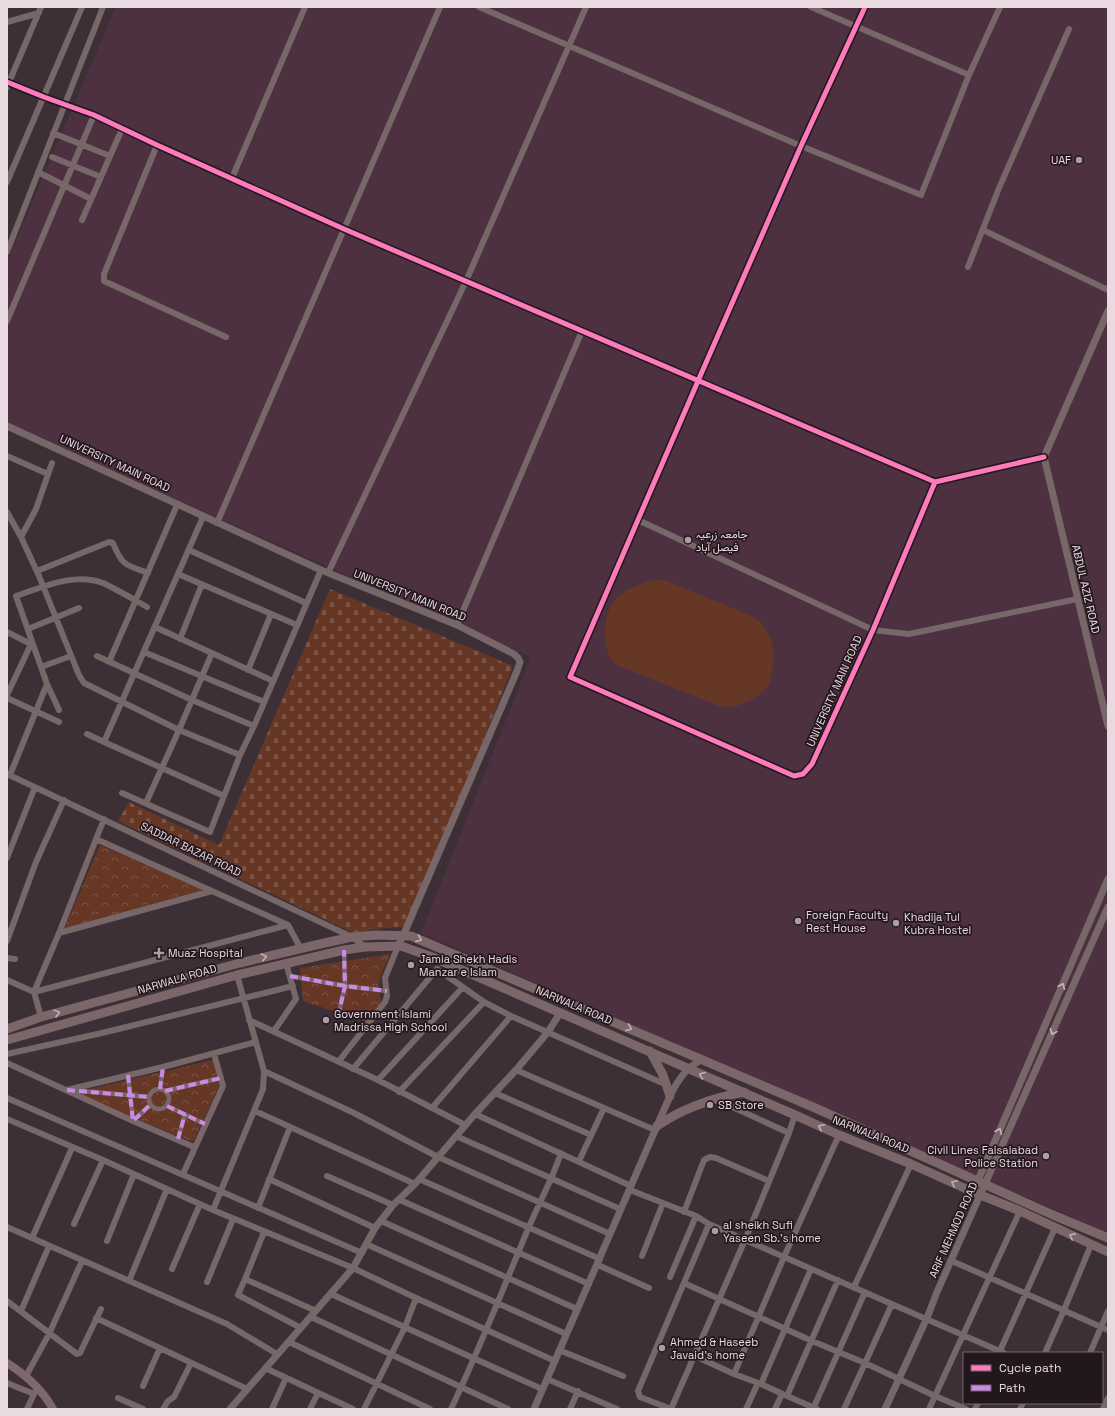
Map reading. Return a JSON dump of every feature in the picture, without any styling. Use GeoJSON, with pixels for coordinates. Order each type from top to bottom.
{"type":"FeatureCollection","features":[{"type":"Feature","properties":{"kind":"main road","name":"NARWALA ROAD"},"geometry":{"type":"LineString","coordinates":[[7,1029],[40,1017],[240,963],[352,937],[376,935],[411,936],[813,1107],[981,1183],[1108,1238]]}},
{"type":"Feature","properties":{"kind":"main road","name":"NARWALA ROAD"},"geometry":{"type":"LineString","coordinates":[[7,1040],[237,975],[286,963],[344,950],[365,947],[398,946],[432,957],[744,1092],[839,1135],[1020,1211],[1108,1252]]}},
{"type":"Feature","properties":{"kind":"main road"},"geometry":{"type":"LineString","coordinates":[[650,1052],[671,1086],[670,1096]]}},
{"type":"Feature","properties":{"kind":"main road"},"geometry":{"type":"LineString","coordinates":[[656,1128],[669,1118],[687,1109],[715,1099],[744,1092]]}},
{"type":"Feature","properties":{"kind":"main road"},"geometry":{"type":"LineString","coordinates":[[7,1363],[26,1376],[36,1391],[53,1409]]}},
{"type":"Feature","properties":{"kind":"street"},"geometry":{"type":"LineString","coordinates":[[7,182],[82,7]]}},
{"type":"Feature","properties":{"kind":"street"},"geometry":{"type":"LineString","coordinates":[[7,252],[103,7]]}},
{"type":"Feature","properties":{"kind":"street"},"geometry":{"type":"LineString","coordinates":[[232,178],[305,7]]}},
{"type":"Feature","properties":{"kind":"street"},"geometry":{"type":"LineString","coordinates":[[217,523],[440,7]]}},
{"type":"Feature","properties":{"kind":"street"},"geometry":{"type":"LineString","coordinates":[[479,7],[801,146],[921,195],[969,75],[1000,7]]}},
{"type":"Feature","properties":{"kind":"street"},"geometry":{"type":"LineString","coordinates":[[328,573],[466,281],[586,7]]}},
{"type":"Feature","properties":{"kind":"street"},"geometry":{"type":"LineString","coordinates":[[811,7],[969,75]]}},
{"type":"Feature","properties":{"kind":"street"},"geometry":{"type":"LineString","coordinates":[[865,7],[801,146],[638,520],[873,630],[909,634],[1077,599]]}},
{"type":"Feature","properties":{"kind":"street"},"geometry":{"type":"LineString","coordinates":[[7,22],[40,10]]}},
{"type":"Feature","properties":{"kind":"street"},"geometry":{"type":"LineString","coordinates":[[40,10],[8,84],[94,115],[344,229],[935,482],[1044,457],[1108,311]]}},
{"type":"Feature","properties":{"kind":"street"},"geometry":{"type":"LineString","coordinates":[[968,267],[999,188],[1069,29]]}},
{"type":"Feature","properties":{"kind":"street"},"geometry":{"type":"LineString","coordinates":[[7,321],[94,115]]}},
{"type":"Feature","properties":{"kind":"street"},"geometry":{"type":"LineString","coordinates":[[82,220],[122,129]]}},
{"type":"Feature","properties":{"kind":"street"},"geometry":{"type":"LineString","coordinates":[[53,133],[110,156]]}},
{"type":"Feature","properties":{"kind":"street"},"geometry":{"type":"LineString","coordinates":[[157,145],[104,274],[104,281],[226,337]]}},
{"type":"Feature","properties":{"kind":"street"},"geometry":{"type":"LineString","coordinates":[[52,157],[101,177]]}},
{"type":"Feature","properties":{"kind":"street"},"geometry":{"type":"LineString","coordinates":[[38,172],[91,199]]}},
{"type":"Feature","properties":{"kind":"street"},"geometry":{"type":"LineString","coordinates":[[983,230],[1108,290]]}},
{"type":"Feature","properties":{"kind":"street"},"geometry":{"type":"LineString","coordinates":[[457,625],[582,331]]}},
{"type":"Feature","properties":{"kind":"street","name":"UNIVERSITY MAIN ROAD"},"geometry":{"type":"LineString","coordinates":[[7,426],[321,570],[457,625],[514,654],[518,658],[520,662],[459,809],[398,946]]}},
{"type":"Feature","properties":{"kind":"street"},"geometry":{"type":"LineString","coordinates":[[7,456],[48,474]]}},
{"type":"Feature","properties":{"kind":"street","name":"ABDUL AZIZ ROAD"},"geometry":{"type":"LineString","coordinates":[[1044,457],[1108,726]]}},
{"type":"Feature","properties":{"kind":"street"},"geometry":{"type":"LineString","coordinates":[[21,537],[36,509],[52,463]]}},
{"type":"Feature","properties":{"kind":"street","name":"UNIVERSITY MAIN ROAD"},"geometry":{"type":"LineString","coordinates":[[638,520],[570,677],[794,776],[803,774],[812,764],[873,630],[935,482]]}},
{"type":"Feature","properties":{"kind":"street"},"geometry":{"type":"LineString","coordinates":[[109,662],[178,505]]}},
{"type":"Feature","properties":{"kind":"street"},"geometry":{"type":"LineString","coordinates":[[7,512],[21,537],[56,618],[78,675],[84,683],[179,730],[240,755]]}},
{"type":"Feature","properties":{"kind":"street"},"geometry":{"type":"LineString","coordinates":[[104,742],[203,517]]}},
{"type":"Feature","properties":{"kind":"street"},"geometry":{"type":"LineString","coordinates":[[36,571],[109,542],[113,543],[118,556],[124,564],[148,572]]}},
{"type":"Feature","properties":{"kind":"street"},"geometry":{"type":"LineString","coordinates":[[189,550],[306,603]]}},
{"type":"Feature","properties":{"kind":"street"},"geometry":{"type":"LineString","coordinates":[[122,793],[210,832],[240,755],[321,570]]}},
{"type":"Feature","properties":{"kind":"street"},"geometry":{"type":"LineString","coordinates":[[178,574],[297,625]]}},
{"type":"Feature","properties":{"kind":"street"},"geometry":{"type":"LineString","coordinates":[[59,710],[47,684],[16,596],[61,582],[91,580],[103,584],[147,606]]}},
{"type":"Feature","properties":{"kind":"street"},"geometry":{"type":"LineString","coordinates":[[180,639],[202,584]]}},
{"type":"Feature","properties":{"kind":"street"},"geometry":{"type":"LineString","coordinates":[[28,629],[79,608]]}},
{"type":"Feature","properties":{"kind":"street"},"geometry":{"type":"LineString","coordinates":[[248,670],[271,614]]}},
{"type":"Feature","properties":{"kind":"street"},"geometry":{"type":"LineString","coordinates":[[155,627],[273,681]]}},
{"type":"Feature","properties":{"kind":"street"},"geometry":{"type":"LineString","coordinates":[[7,632],[30,644],[7,697],[59,722]]}},
{"type":"Feature","properties":{"kind":"street"},"geometry":{"type":"LineString","coordinates":[[144,652],[264,702]]}},
{"type":"Feature","properties":{"kind":"street"},"geometry":{"type":"LineString","coordinates":[[146,804],[212,653]]}},
{"type":"Feature","properties":{"kind":"street"},"geometry":{"type":"LineString","coordinates":[[41,667],[71,656]]}},
{"type":"Feature","properties":{"kind":"street"},"geometry":{"type":"LineString","coordinates":[[97,656],[192,700],[254,726]]}},
{"type":"Feature","properties":{"kind":"street"},"geometry":{"type":"LineString","coordinates":[[8,775],[47,684]]}},
{"type":"Feature","properties":{"kind":"street"},"geometry":{"type":"LineString","coordinates":[[87,734],[224,796]]}},
{"type":"Feature","properties":{"kind":"street","name":"SADDAR BAZAR ROAD"},"geometry":{"type":"LineString","coordinates":[[8,775],[64,800],[352,937],[365,947]]}},
{"type":"Feature","properties":{"kind":"street"},"geometry":{"type":"LineString","coordinates":[[7,858],[35,787]]}},
{"type":"Feature","properties":{"kind":"street"},"geometry":{"type":"LineString","coordinates":[[7,941],[36,862],[64,800]]}},
{"type":"Feature","properties":{"kind":"street"},"geometry":{"type":"LineString","coordinates":[[40,1017],[34,992],[104,819]]}},
{"type":"Feature","properties":{"kind":"street"},"geometry":{"type":"LineString","coordinates":[[96,839],[288,925],[301,949]]}},
{"type":"Feature","properties":{"kind":"street"},"geometry":{"type":"LineString","coordinates":[[981,1183],[1011,1103],[1108,879]]}},
{"type":"Feature","properties":{"kind":"street"},"geometry":{"type":"LineString","coordinates":[[59,933],[212,891]]}},
{"type":"Feature","properties":{"kind":"street","name":"ARIF MEHMOD ROAD"},"geometry":{"type":"LineString","coordinates":[[885,1409],[952,1260],[981,1183],[1020,1107],[1108,907]]}},
{"type":"Feature","properties":{"kind":"street"},"geometry":{"type":"LineString","coordinates":[[7,980],[34,992],[288,925]]}},
{"type":"Feature","properties":{"kind":"street"},"geometry":{"type":"LineString","coordinates":[[1083,936],[1094,941]]}},
{"type":"Feature","properties":{"kind":"street"},"geometry":{"type":"LineString","coordinates":[[339,1061],[385,1002],[387,991],[384,978],[398,946]]}},
{"type":"Feature","properties":{"kind":"street"},"geometry":{"type":"LineString","coordinates":[[338,1016],[345,986],[344,950]]}},
{"type":"Feature","properties":{"kind":"street"},"geometry":{"type":"LineString","coordinates":[[7,958],[15,960]]}},
{"type":"Feature","properties":{"kind":"street"},"geometry":{"type":"LineString","coordinates":[[274,1032],[296,999],[286,963]]}},
{"type":"Feature","properties":{"kind":"street"},"geometry":{"type":"LineString","coordinates":[[353,1069],[437,970],[484,1002],[511,1016],[671,1086],[688,1069],[701,1060]]}},
{"type":"Feature","properties":{"kind":"street"},"geometry":{"type":"LineString","coordinates":[[213,1210],[263,1089],[264,1071],[237,975]]}},
{"type":"Feature","properties":{"kind":"street"},"geometry":{"type":"LineString","coordinates":[[290,976],[345,986],[387,991]]}},
{"type":"Feature","properties":{"kind":"street"},"geometry":{"type":"LineString","coordinates":[[7,1054],[102,1033],[293,986]]}},
{"type":"Feature","properties":{"kind":"street"},"geometry":{"type":"LineString","coordinates":[[378,1080],[462,987]]}},
{"type":"Feature","properties":{"kind":"street"},"geometry":{"type":"LineString","coordinates":[[399,1092],[484,1002]]}},
{"type":"Feature","properties":{"kind":"street"},"geometry":{"type":"LineString","coordinates":[[1053,1007],[1062,1011]]}},
{"type":"Feature","properties":{"kind":"street"},"geometry":{"type":"LineString","coordinates":[[230,1409],[264,1368],[311,1318],[353,1268],[375,1228],[393,1205],[400,1200],[417,1182],[465,1125],[516,1070],[548,1032],[560,1013]]}},
{"type":"Feature","properties":{"kind":"street"},"geometry":{"type":"LineString","coordinates":[[432,1108],[511,1016]]}},
{"type":"Feature","properties":{"kind":"street"},"geometry":{"type":"LineString","coordinates":[[249,1020],[339,1061],[465,1125]]}},
{"type":"Feature","properties":{"kind":"street"},"geometry":{"type":"LineString","coordinates":[[67,1090],[163,1067],[256,1042]]}},
{"type":"Feature","properties":{"kind":"street"},"geometry":{"type":"LineString","coordinates":[[183,1174],[223,1086],[214,1054]]}},
{"type":"Feature","properties":{"kind":"street"},"geometry":{"type":"LineString","coordinates":[[7,1063],[194,1147]]}},
{"type":"Feature","properties":{"kind":"street"},"geometry":{"type":"LineString","coordinates":[[160,1090],[163,1067]]}},
{"type":"Feature","properties":{"kind":"street"},"geometry":{"type":"LineString","coordinates":[[516,1070],[604,1108],[656,1128]]}},
{"type":"Feature","properties":{"kind":"street"},"geometry":{"type":"LineString","coordinates":[[264,1071],[354,1113],[438,1157],[610,1234]]}},
{"type":"Feature","properties":{"kind":"street"},"geometry":{"type":"LineString","coordinates":[[128,1075],[134,1121]]}},
{"type":"Feature","properties":{"kind":"street"},"geometry":{"type":"LineString","coordinates":[[165,1092],[221,1078]]}},
{"type":"Feature","properties":{"kind":"street"},"geometry":{"type":"LineString","coordinates":[[162,1089],[169,1094],[170,1102],[165,1108],[157,1110],[150,1105],[149,1097],[154,1090],[160,1090],[162,1089]]}},
{"type":"Feature","properties":{"kind":"street"},"geometry":{"type":"LineString","coordinates":[[67,1090],[149,1097]]}},
{"type":"Feature","properties":{"kind":"street"},"geometry":{"type":"LineString","coordinates":[[495,1093],[591,1135]]}},
{"type":"Feature","properties":{"kind":"street"},"geometry":{"type":"LineString","coordinates":[[534,1409],[670,1096]]}},
{"type":"Feature","properties":{"kind":"street"},"geometry":{"type":"LineString","coordinates":[[7,1098],[362,1252]]}},
{"type":"Feature","properties":{"kind":"street"},"geometry":{"type":"LineString","coordinates":[[715,1099],[790,1133]]}},
{"type":"Feature","properties":{"kind":"street"},"geometry":{"type":"LineString","coordinates":[[1011,1103],[1020,1107]]}},
{"type":"Feature","properties":{"kind":"street"},"geometry":{"type":"LineString","coordinates":[[134,1121],[150,1105]]}},
{"type":"Feature","properties":{"kind":"street"},"geometry":{"type":"LineString","coordinates":[[167,1106],[205,1124]]}},
{"type":"Feature","properties":{"kind":"street"},"geometry":{"type":"LineString","coordinates":[[579,1162],[604,1108]]}},
{"type":"Feature","properties":{"kind":"street"},"geometry":{"type":"LineString","coordinates":[[255,1111],[417,1182],[529,1228],[649,1288]]}},
{"type":"Feature","properties":{"kind":"street"},"geometry":{"type":"LineString","coordinates":[[178,1140],[185,1114]]}},
{"type":"Feature","properties":{"kind":"street"},"geometry":{"type":"LineString","coordinates":[[475,1114],[561,1153],[630,1188],[696,1216],[709,1224],[854,1288],[927,1318],[1001,1352],[1055,1228]]}},
{"type":"Feature","properties":{"kind":"street"},"geometry":{"type":"LineString","coordinates":[[709,1224],[638,1391],[640,1397],[669,1409],[695,1356],[745,1240],[790,1133],[795,1115]]}},
{"type":"Feature","properties":{"kind":"street"},"geometry":{"type":"LineString","coordinates":[[7,1119],[233,1219],[353,1268],[556,1361]]}},
{"type":"Feature","properties":{"kind":"street"},"geometry":{"type":"LineString","coordinates":[[258,1208],[268,1179],[290,1127]]}},
{"type":"Feature","properties":{"kind":"street"},"geometry":{"type":"LineString","coordinates":[[734,1374],[784,1257],[839,1135]]}},
{"type":"Feature","properties":{"kind":"street"},"geometry":{"type":"LineString","coordinates":[[456,1136],[620,1209]]}},
{"type":"Feature","properties":{"kind":"street"},"geometry":{"type":"LineString","coordinates":[[32,1238],[72,1148]]}},
{"type":"Feature","properties":{"kind":"street"},"geometry":{"type":"LineString","coordinates":[[451,1409],[487,1329],[496,1303],[552,1178],[561,1153]]}},
{"type":"Feature","properties":{"kind":"street"},"geometry":{"type":"LineString","coordinates":[[684,1212],[704,1160],[710,1157],[716,1158],[769,1181]]}},
{"type":"Feature","properties":{"kind":"street"},"geometry":{"type":"LineString","coordinates":[[74,1224],[102,1160]]}},
{"type":"Feature","properties":{"kind":"street"},"geometry":{"type":"LineString","coordinates":[[854,1288],[911,1164]]}},
{"type":"Feature","properties":{"kind":"street"},"geometry":{"type":"LineString","coordinates":[[107,1241],[134,1174]]}},
{"type":"Feature","properties":{"kind":"street"},"geometry":{"type":"LineString","coordinates":[[327,1176],[393,1205]]}},
{"type":"Feature","properties":{"kind":"street"},"geometry":{"type":"LineString","coordinates":[[268,1179],[375,1228]]}},
{"type":"Feature","properties":{"kind":"street"},"geometry":{"type":"LineString","coordinates":[[129,1281],[167,1189]]}},
{"type":"Feature","properties":{"kind":"street"},"geometry":{"type":"LineString","coordinates":[[400,1200],[589,1284]]}},
{"type":"Feature","properties":{"kind":"street"},"geometry":{"type":"LineString","coordinates":[[642,1256],[663,1203]]}},
{"type":"Feature","properties":{"kind":"street"},"geometry":{"type":"LineString","coordinates":[[172,1269],[200,1204]]}},
{"type":"Feature","properties":{"kind":"street"},"geometry":{"type":"LineString","coordinates":[[929,1409],[1020,1211]]}},
{"type":"Feature","properties":{"kind":"street"},"geometry":{"type":"LineString","coordinates":[[670,1277],[696,1216]]}},
{"type":"Feature","properties":{"kind":"street"},"geometry":{"type":"LineString","coordinates":[[207,1282],[233,1219]]}},
{"type":"Feature","properties":{"kind":"street"},"geometry":{"type":"LineString","coordinates":[[381,1222],[507,1279],[578,1309]]}},
{"type":"Feature","properties":{"kind":"street"},"geometry":{"type":"LineString","coordinates":[[7,1227],[227,1324],[277,1354]]}},
{"type":"Feature","properties":{"kind":"street"},"geometry":{"type":"LineString","coordinates":[[264,1232],[238,1295],[301,1328]]}},
{"type":"Feature","properties":{"kind":"street"},"geometry":{"type":"LineString","coordinates":[[366,1244],[566,1334]]}},
{"type":"Feature","properties":{"kind":"street"},"geometry":{"type":"LineString","coordinates":[[1044,1352],[1091,1245]]}},
{"type":"Feature","properties":{"kind":"street"},"geometry":{"type":"LineString","coordinates":[[21,1311],[49,1246]]}},
{"type":"Feature","properties":{"kind":"street"},"geometry":{"type":"LineString","coordinates":[[952,1260],[989,1278],[1108,1330]]}},
{"type":"Feature","properties":{"kind":"street"},"geometry":{"type":"LineString","coordinates":[[26,1376],[49,1334],[82,1261]]}},
{"type":"Feature","properties":{"kind":"street"},"geometry":{"type":"LineString","coordinates":[[746,1409],[786,1330],[811,1269]]}},
{"type":"Feature","properties":{"kind":"street"},"geometry":{"type":"LineString","coordinates":[[245,1280],[316,1311]]}},
{"type":"Feature","properties":{"kind":"street"},"geometry":{"type":"LineString","coordinates":[[775,1409],[784,1396],[812,1341],[838,1280]]}},
{"type":"Feature","properties":{"kind":"street"},"geometry":{"type":"LineString","coordinates":[[684,1283],[720,1298],[786,1330],[865,1363],[966,1409]]}},
{"type":"Feature","properties":{"kind":"street"},"geometry":{"type":"LineString","coordinates":[[695,1356],[734,1374],[760,1383],[784,1396],[814,1408],[866,1292]]}},
{"type":"Feature","properties":{"kind":"street"},"geometry":{"type":"LineString","coordinates":[[331,1294],[542,1389]]}},
{"type":"Feature","properties":{"kind":"street"},"geometry":{"type":"LineString","coordinates":[[364,1409],[391,1355],[416,1298]]}},
{"type":"Feature","properties":{"kind":"street"},"geometry":{"type":"LineString","coordinates":[[7,1301],[77,1354],[80,1353],[101,1309]]}},
{"type":"Feature","properties":{"kind":"street"},"geometry":{"type":"LineString","coordinates":[[844,1409],[892,1304]]}},
{"type":"Feature","properties":{"kind":"street"},"geometry":{"type":"LineString","coordinates":[[1090,1352],[1108,1311]]}},
{"type":"Feature","properties":{"kind":"street"},"geometry":{"type":"LineString","coordinates":[[96,1318],[247,1389]]}},
{"type":"Feature","properties":{"kind":"street"},"geometry":{"type":"LineString","coordinates":[[311,1318],[508,1409]]}},
{"type":"Feature","properties":{"kind":"street"},"geometry":{"type":"LineString","coordinates":[[289,1342],[430,1409]]}},
{"type":"Feature","properties":{"kind":"street"},"geometry":{"type":"LineString","coordinates":[[143,1386],[160,1348]]}},
{"type":"Feature","properties":{"kind":"street"},"geometry":{"type":"LineString","coordinates":[[559,1350],[623,1376]]}},
{"type":"Feature","properties":{"kind":"street"},"geometry":{"type":"LineString","coordinates":[[164,1409],[168,1401],[174,1397],[191,1363]]}},
{"type":"Feature","properties":{"kind":"street"},"geometry":{"type":"LineString","coordinates":[[264,1368],[318,1393],[340,1406],[353,1409]]}},
{"type":"Feature","properties":{"kind":"street"},"geometry":{"type":"LineString","coordinates":[[272,1409],[286,1378]]}},
{"type":"Feature","properties":{"kind":"street"},"geometry":{"type":"LineString","coordinates":[[547,1379],[578,1391],[604,1406],[617,1409]]}},
{"type":"Feature","properties":{"kind":"street"},"geometry":{"type":"LineString","coordinates":[[7,1383],[36,1391],[27,1409]]}},
{"type":"Feature","properties":{"kind":"street"},"geometry":{"type":"LineString","coordinates":[[570,1409],[578,1391]]}},
{"type":"Feature","properties":{"kind":"street"},"geometry":{"type":"LineString","coordinates":[[310,1409],[318,1393]]}},
{"type":"Feature","properties":{"kind":"street"},"geometry":{"type":"LineString","coordinates":[[118,1398],[143,1409]]}},
{"type":"Feature","properties":{"kind":"street"},"geometry":{"type":"LineString","coordinates":[[1103,1409],[1108,1399]]}},
{"type":"Feature","properties":{"kind":"shaded area","name":"جامعہ زرعیہ فیصل آباد"},"geometry":{"type":"Polygon","coordinates":[[[118,7],[1108,7],[1108,1233],[421,933],[531,657],[7,424],[7,262],[114,11],[118,7]]]}},
{"type":"Feature","properties":{"kind":"green space"},"geometry":{"type":"Polygon","coordinates":[[[654,580],[664,580],[754,617],[760,622],[769,634],[773,648],[773,662],[770,682],[767,687],[753,699],[742,704],[731,707],[721,706],[619,666],[613,661],[608,651],[605,636],[608,612],[616,599],[624,592],[654,580]]]}},
{"type":"Feature","properties":{"kind":"green space"},"geometry":{"type":"Polygon","coordinates":[[[330,589],[513,666],[408,927],[382,928],[356,934],[118,821],[129,802],[219,845],[330,589]]]}},
{"type":"Feature","properties":{"kind":"green space"},"geometry":{"type":"Polygon","coordinates":[[[100,845],[213,893],[62,934],[100,845]]]}},
{"type":"Feature","properties":{"kind":"green space"},"geometry":{"type":"Polygon","coordinates":[[[390,954],[382,972],[379,985],[380,998],[383,1004],[366,1022],[303,1001],[300,968],[390,954]]]}},
{"type":"Feature","properties":{"kind":"green space"},"geometry":{"type":"Polygon","coordinates":[[[213,1060],[219,1086],[193,1142],[80,1096],[81,1091],[213,1060]]]}},
{"type":"Feature","properties":{"kind":"marked path"},"geometry":{"type":"LineString","coordinates":[[338,1016],[345,986],[344,950]]}},
{"type":"Feature","properties":{"kind":"marked path"},"geometry":{"type":"LineString","coordinates":[[290,976],[345,986],[387,991]]}},
{"type":"Feature","properties":{"kind":"marked path"},"geometry":{"type":"LineString","coordinates":[[160,1089],[163,1067]]}},
{"type":"Feature","properties":{"kind":"marked path"},"geometry":{"type":"LineString","coordinates":[[128,1075],[133,1121],[150,1105]]}},
{"type":"Feature","properties":{"kind":"marked path"},"geometry":{"type":"LineString","coordinates":[[165,1091],[221,1078]]}},
{"type":"Feature","properties":{"kind":"marked path"},"geometry":{"type":"LineString","coordinates":[[67,1090],[149,1097]]}},
{"type":"Feature","properties":{"kind":"marked path"},"geometry":{"type":"LineString","coordinates":[[167,1106],[205,1124]]}},
{"type":"Feature","properties":{"kind":"marked path"},"geometry":{"type":"LineString","coordinates":[[178,1139],[185,1114]]}},
{"type":"Feature","properties":{"kind":"cycle path"},"geometry":{"type":"LineString","coordinates":[[865,7],[801,146],[570,677],[794,776],[803,774],[812,764],[873,630],[935,482],[1044,457]]}},
{"type":"Feature","properties":{"kind":"cycle path"},"geometry":{"type":"LineString","coordinates":[[7,82],[94,115],[344,229],[935,482]]}},
{"type":"Feature","properties":{"kind":"place","name":"UAF"},"geometry":{"type":"Point","coordinates":[1079,160]}},
{"type":"Feature","properties":{"kind":"place","name":"جامعہ زرعیہ فیصل آباد"},"geometry":{"type":"Point","coordinates":[688,540]}},
{"type":"Feature","properties":{"kind":"place","name":"Foreign Faculty Rest House"},"geometry":{"type":"Point","coordinates":[798,921]}},
{"type":"Feature","properties":{"kind":"place","name":"Khadija Tul Kubra Hostel"},"geometry":{"type":"Point","coordinates":[896,923]}},
{"type":"Feature","properties":{"kind":"place","name":"Muaz Hospital"},"geometry":{"type":"Point","coordinates":[159,953]}},
{"type":"Feature","properties":{"kind":"place","name":"Jamia Shekh Hadis Manzar e Islam"},"geometry":{"type":"Point","coordinates":[411,965]}},
{"type":"Feature","properties":{"kind":"place","name":"Government Islami Madrissa High School"},"geometry":{"type":"Point","coordinates":[326,1020]}},
{"type":"Feature","properties":{"kind":"place","name":"SB Store"},"geometry":{"type":"Point","coordinates":[710,1105]}},
{"type":"Feature","properties":{"kind":"place","name":"Civil Lines Faisalabad Police Station"},"geometry":{"type":"Point","coordinates":[1046,1156]}},
{"type":"Feature","properties":{"kind":"place","name":"al sheikh Sufi Yaseen Sb.'s home"},"geometry":{"type":"Point","coordinates":[715,1231]}},
{"type":"Feature","properties":{"kind":"place","name":"Ahmed & Haseeb Javaid's home"},"geometry":{"type":"Point","coordinates":[662,1348]}}]}
